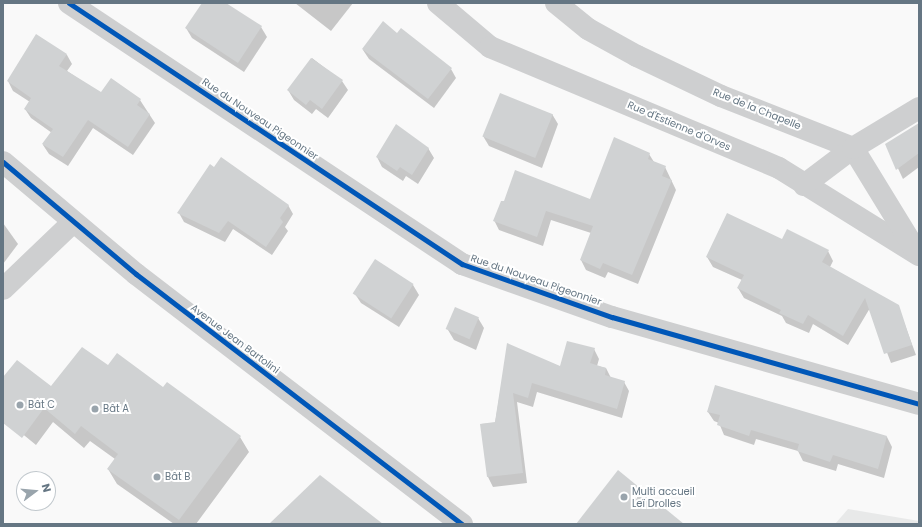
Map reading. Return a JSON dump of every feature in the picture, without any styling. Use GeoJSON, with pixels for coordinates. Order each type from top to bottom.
{"type":"FeatureCollection","features":[{"type":"Feature","properties":{"kind":"street","name":"Rue du Nouveau Pigeonnier"},"geometry":{"type":"LineString","coordinates":[[69,3],[462,264],[612,317],[919,404]]}},
{"type":"Feature","properties":{"kind":"street","name":"Rue d'Estienne d'Orves"},"geometry":{"type":"LineString","coordinates":[[438,3],[490,47],[779,168],[804,185],[919,255]]}},
{"type":"Feature","properties":{"kind":"street","name":"Rue de la Chapelle"},"geometry":{"type":"LineString","coordinates":[[556,3],[588,29],[637,56],[721,96],[853,148]]}},
{"type":"Feature","properties":{"kind":"street"},"geometry":{"type":"LineString","coordinates":[[804,185],[853,148],[919,108]]}},
{"type":"Feature","properties":{"kind":"street"},"geometry":{"type":"LineString","coordinates":[[853,148],[919,255]]}},
{"type":"Feature","properties":{"kind":"street","name":"Avenue Jean Bartolini"},"geometry":{"type":"LineString","coordinates":[[3,162],[73,222],[462,524]]}},
{"type":"Feature","properties":{"kind":"street"},"geometry":{"type":"LineString","coordinates":[[3,289],[73,222]]}},
{"type":"Feature","properties":{"kind":"shaded area"},"geometry":{"type":"Polygon","coordinates":[[[848,509],[919,521],[919,524],[835,524],[848,509]]]}},
{"type":"Feature","properties":{"kind":"building"},"geometry":{"type":"Polygon","coordinates":[[[202,3],[226,3],[262,26],[238,63],[185,28],[202,3]]]}},
{"type":"Feature","properties":{"kind":"building"},"geometry":{"type":"Polygon","coordinates":[[[383,21],[397,33],[401,28],[452,68],[428,99],[362,49],[383,21]]]}},
{"type":"Feature","properties":{"kind":"building"},"geometry":{"type":"Polygon","coordinates":[[[36,34],[67,54],[59,66],[101,92],[111,78],[141,99],[137,105],[150,114],[128,147],[88,120],[63,157],[42,144],[53,129],[24,109],[31,98],[7,81],[36,34]]]}},
{"type":"Feature","properties":{"kind":"building"},"geometry":{"type":"Polygon","coordinates":[[[311,58],[343,80],[322,109],[310,100],[306,105],[287,90],[311,58]]]}},
{"type":"Feature","properties":{"kind":"building"},"geometry":{"type":"Polygon","coordinates":[[[500,93],[553,114],[535,158],[482,137],[500,93]]]}},
{"type":"Feature","properties":{"kind":"building"},"geometry":{"type":"Polygon","coordinates":[[[919,123],[919,153],[896,170],[885,144],[919,123]]]}},
{"type":"Feature","properties":{"kind":"building"},"geometry":{"type":"Polygon","coordinates":[[[396,124],[429,148],[412,175],[400,167],[397,171],[376,157],[396,124]]]}},
{"type":"Feature","properties":{"kind":"building"},"geometry":{"type":"Polygon","coordinates":[[[614,137],[650,153],[648,159],[666,166],[662,176],[672,180],[632,275],[603,263],[600,269],[580,260],[593,226],[546,211],[537,237],[493,221],[501,201],[504,201],[515,170],[590,199],[614,137]]]}},
{"type":"Feature","properties":{"kind":"building"},"geometry":{"type":"Polygon","coordinates":[[[221,157],[289,205],[280,218],[283,222],[266,247],[228,221],[219,233],[177,213],[210,164],[214,167],[221,157]]]}},
{"type":"Feature","properties":{"kind":"building"},"geometry":{"type":"Polygon","coordinates":[[[727,213],[782,239],[787,229],[829,250],[822,262],[899,305],[912,345],[884,354],[865,298],[843,336],[808,315],[803,324],[779,313],[781,310],[737,288],[744,275],[706,257],[727,213]]]}},
{"type":"Feature","properties":{"kind":"building"},"geometry":{"type":"Polygon","coordinates":[[[375,259],[414,284],[391,318],[353,293],[375,259]]]}},
{"type":"Feature","properties":{"kind":"building"},"geometry":{"type":"Polygon","coordinates":[[[455,307],[479,317],[470,339],[446,329],[455,307]]]}},
{"type":"Feature","properties":{"kind":"building"},"geometry":{"type":"Polygon","coordinates":[[[567,341],[595,348],[590,363],[606,368],[605,375],[625,381],[617,409],[532,383],[528,398],[513,393],[523,473],[487,477],[480,424],[495,422],[507,343],[560,366],[567,341]]]}},
{"type":"Feature","properties":{"kind":"building"},"geometry":{"type":"Polygon","coordinates":[[[82,347],[108,365],[117,353],[163,387],[167,382],[241,436],[179,520],[107,469],[118,454],[81,426],[75,434],[44,408],[22,438],[3,423],[3,377],[17,360],[51,386],[82,347]]]}},
{"type":"Feature","properties":{"kind":"building"},"geometry":{"type":"Polygon","coordinates":[[[715,385],[887,436],[878,469],[833,455],[830,462],[797,451],[799,444],[751,430],[749,436],[717,425],[720,415],[707,412],[715,385]]]}},
{"type":"Feature","properties":{"kind":"building","name":"Multi accueil Leï Drolles"},"geometry":{"type":"Polygon","coordinates":[[[618,470],[684,524],[576,524],[618,470]]]}},
{"type":"Feature","properties":{"kind":"building"},"geometry":{"type":"Polygon","coordinates":[[[320,475],[383,524],[269,524],[320,475]]]}},
{"type":"Feature","properties":{"kind":"cycle path"},"geometry":{"type":"LineString","coordinates":[[69,3],[462,264],[612,317],[919,404]]}},
{"type":"Feature","properties":{"kind":"cycle path"},"geometry":{"type":"LineString","coordinates":[[3,162],[136,274],[462,524]]}},
{"type":"Feature","properties":{"kind":"place","name":"Bât C"},"geometry":{"type":"Point","coordinates":[20,405]}},
{"type":"Feature","properties":{"kind":"place","name":"Bât A"},"geometry":{"type":"Point","coordinates":[95,409]}},
{"type":"Feature","properties":{"kind":"place","name":"Bât B"},"geometry":{"type":"Point","coordinates":[157,477]}},
{"type":"Feature","properties":{"kind":"place","name":"Multi accueil Leï Drolles"},"geometry":{"type":"Point","coordinates":[624,497]}}]}
